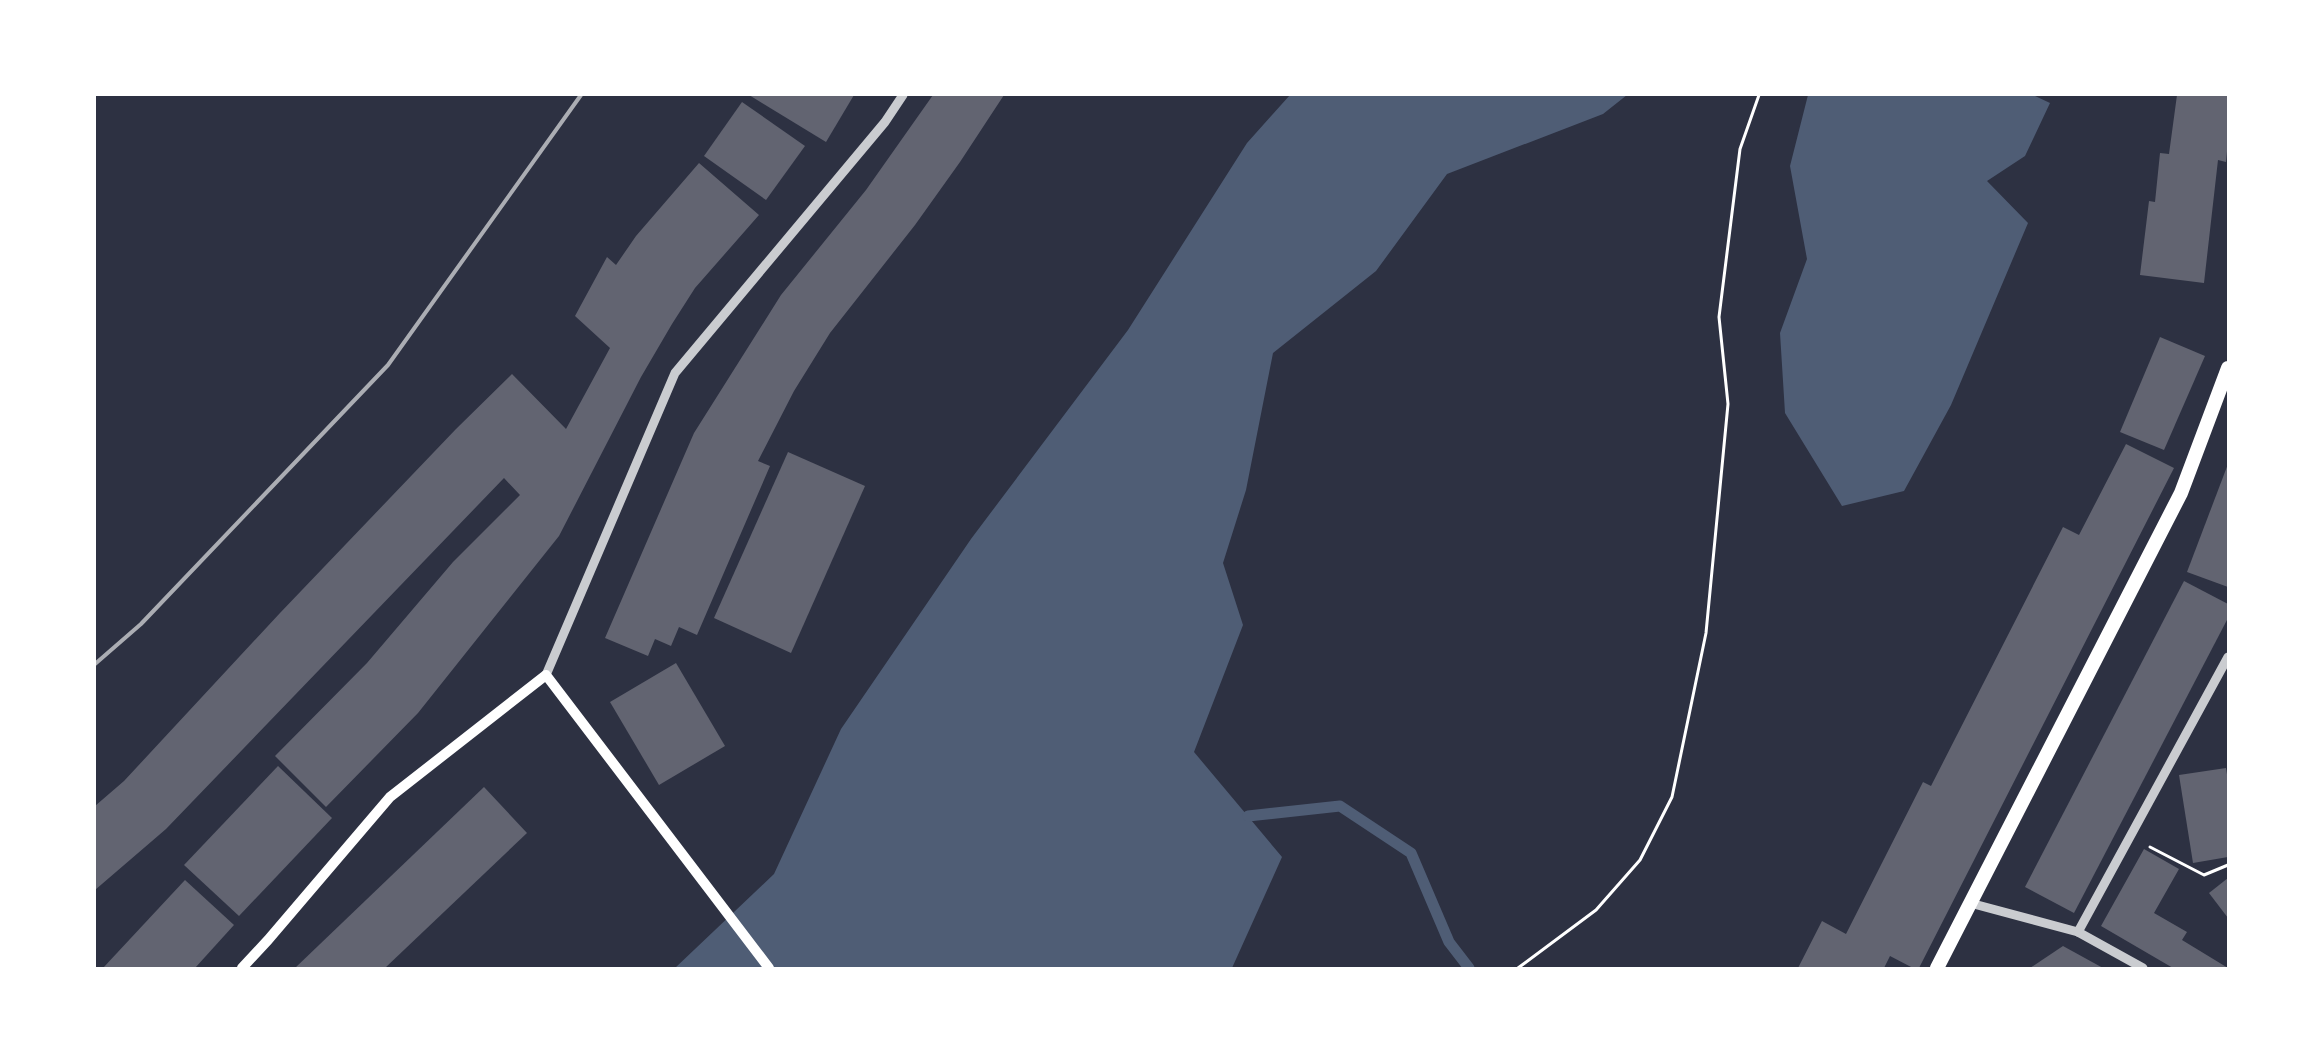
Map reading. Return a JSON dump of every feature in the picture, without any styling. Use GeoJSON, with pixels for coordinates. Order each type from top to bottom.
{"type":"FeatureCollection","features":[{"type":"Feature","properties":{"kind":"highway"},"geometry":{"type":"LineString","coordinates":[[1939,967],[1970,902],[2181,494],[2228,368]]}},
{"type":"Feature","properties":{"kind":"main road"},"geometry":{"type":"LineString","coordinates":[[242,968],[390,797],[546,675],[769,968]]}},
{"type":"Feature","properties":{"kind":"street"},"geometry":{"type":"LineString","coordinates":[[546,675],[675,373],[884,122],[903,95]]}},
{"type":"Feature","properties":{"kind":"street"},"geometry":{"type":"LineString","coordinates":[[2078,932],[2228,657]]}},
{"type":"Feature","properties":{"kind":"street"},"geometry":{"type":"LineString","coordinates":[[1970,902],[2078,932],[2143,968]]}},
{"type":"Feature","properties":{"kind":"path"},"geometry":{"type":"LineString","coordinates":[[1518,968],[1596,910],[1640,860],[1672,797],[1706,633],[1728,404],[1719,317],[1740,148],[1759,95]]}},
{"type":"Feature","properties":{"kind":"path"},"geometry":{"type":"LineString","coordinates":[[2130,836],[2204,876],[2228,865]]}},
{"type":"Feature","properties":{"kind":"water"},"geometry":{"type":"Polygon","coordinates":[[[1290,95],[1627,95],[1603,114],[1447,174],[1376,271],[1273,353],[1246,490],[1223,563],[1243,625],[1194,752],[1282,857],[1232,968],[675,968],[774,874],[841,729],[971,539],[1128,330],[1247,143],[1290,95]]]}},
{"type":"Feature","properties":{"kind":"water"},"geometry":{"type":"Polygon","coordinates":[[[1808,95],[2033,95],[2050,103],[2025,156],[1987,181],[2028,223],[1951,405],[1904,491],[1842,506],[1785,413],[1780,333],[1807,259],[1790,166],[1808,95]]]}},
{"type":"Feature","properties":{"kind":"building"},"geometry":{"type":"Polygon","coordinates":[[[749,95],[854,95],[826,142],[749,95]]]}},
{"type":"Feature","properties":{"kind":"building"},"geometry":{"type":"Polygon","coordinates":[[[933,95],[1004,95],[960,162],[915,225],[830,333],[794,391],[758,461],[770,466],[697,635],[679,627],[671,646],[655,639],[648,656],[605,638],[694,433],[781,295],[866,190],[933,95]]]}},
{"type":"Feature","properties":{"kind":"building"},"geometry":{"type":"Polygon","coordinates":[[[2177,95],[2228,95],[2226,162],[2218,160],[2204,283],[2140,275],[2149,201],[2155,202],[2160,153],[2169,154],[2177,95]]]}},
{"type":"Feature","properties":{"kind":"building"},"geometry":{"type":"Polygon","coordinates":[[[742,102],[805,146],[766,200],[704,156],[742,102]]]}},
{"type":"Feature","properties":{"kind":"building"},"geometry":{"type":"Polygon","coordinates":[[[699,163],[759,215],[695,288],[672,324],[641,377],[559,536],[418,713],[326,807],[275,756],[367,663],[453,562],[520,495],[504,478],[166,829],[95,890],[95,806],[124,781],[280,613],[456,429],[512,374],[566,429],[610,348],[575,316],[607,257],[616,265],[636,236],[699,163]]]}},
{"type":"Feature","properties":{"kind":"building"},"geometry":{"type":"Polygon","coordinates":[[[2160,337],[2205,356],[2164,450],[2120,432],[2160,337]]]}},
{"type":"Feature","properties":{"kind":"building"},"geometry":{"type":"Polygon","coordinates":[[[2126,444],[2174,468],[1919,968],[1913,968],[1890,956],[1884,968],[1798,968],[1822,921],[1846,934],[1923,782],[1931,786],[2063,527],[2079,535],[2126,444]]]}},
{"type":"Feature","properties":{"kind":"building"},"geometry":{"type":"Polygon","coordinates":[[[788,452],[865,486],[791,653],[714,618],[788,452]]]}},
{"type":"Feature","properties":{"kind":"building"},"geometry":{"type":"Polygon","coordinates":[[[2228,464],[2228,587],[2187,572],[2228,464]]]}},
{"type":"Feature","properties":{"kind":"building"},"geometry":{"type":"Polygon","coordinates":[[[2184,581],[2228,604],[2228,618],[2074,913],[2025,887],[2184,581]]]}},
{"type":"Feature","properties":{"kind":"building"},"geometry":{"type":"Polygon","coordinates":[[[676,663],[725,746],[659,785],[610,702],[676,663]]]}},
{"type":"Feature","properties":{"kind":"building"},"geometry":{"type":"Polygon","coordinates":[[[278,766],[332,818],[239,916],[184,865],[278,766]]]}},
{"type":"Feature","properties":{"kind":"building"},"geometry":{"type":"Polygon","coordinates":[[[2226,768],[2228,781],[2228,857],[2193,863],[2179,775],[2226,768]]]}},
{"type":"Feature","properties":{"kind":"building"},"geometry":{"type":"Polygon","coordinates":[[[484,787],[527,833],[385,968],[295,968],[484,787]]]}},
{"type":"Feature","properties":{"kind":"building"},"geometry":{"type":"Polygon","coordinates":[[[2144,849],[2179,869],[2154,913],[2187,932],[2182,940],[2228,968],[2173,968],[2101,926],[2144,849]]]}},
{"type":"Feature","properties":{"kind":"building"},"geometry":{"type":"Polygon","coordinates":[[[2228,878],[2228,918],[2209,893],[2228,878]]]}},
{"type":"Feature","properties":{"kind":"building"},"geometry":{"type":"Polygon","coordinates":[[[185,880],[234,925],[195,968],[103,968],[185,880]]]}},
{"type":"Feature","properties":{"kind":"building"},"geometry":{"type":"Polygon","coordinates":[[[2063,946],[2103,968],[2030,968],[2063,946]]]}},
{"type":"Feature","properties":{"kind":"waterway"},"geometry":{"type":"LineString","coordinates":[[1248,816],[1340,806],[1411,853],[1449,942],[1469,968]]}},
{"type":"Feature","properties":{"kind":"railway"},"geometry":{"type":"LineString","coordinates":[[95,664],[141,624],[388,365],[581,95]]}}]}
